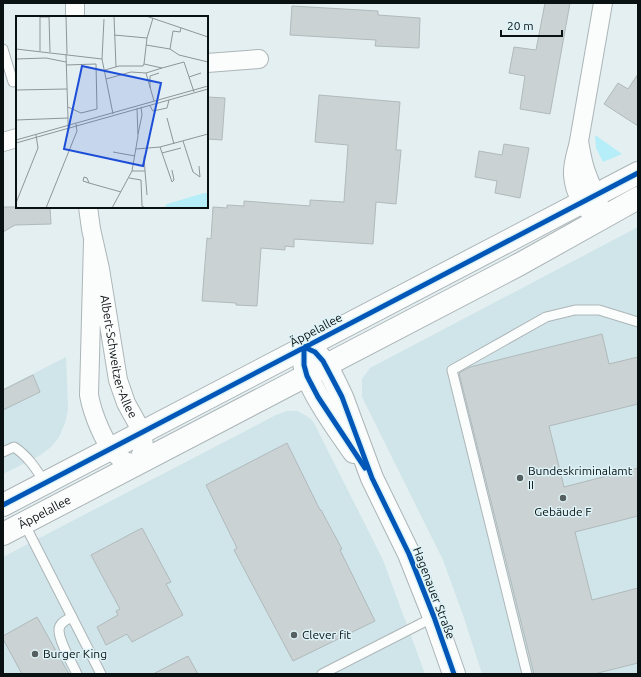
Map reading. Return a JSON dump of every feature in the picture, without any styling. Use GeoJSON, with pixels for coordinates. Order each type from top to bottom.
{"type":"FeatureCollection","features":[{"type":"Feature","properties":{"kind":"main road","name":"Äppelallee"},"geometry":{"type":"LineString","coordinates":[[3,505],[638,173]]}},
{"type":"Feature","properties":{"kind":"main road","name":"Äppelallee"},"geometry":{"type":"LineString","coordinates":[[3,534],[520,264],[638,198]]}},
{"type":"Feature","properties":{"kind":"main road","name":"Hagenauer Straße"},"geometry":{"type":"LineString","coordinates":[[372,478],[330,415],[307,376],[304,365],[304,347],[315,352],[327,366],[342,397],[372,478],[408,554],[434,616],[454,674]]}},
{"type":"Feature","properties":{"kind":"street"},"geometry":{"type":"LineString","coordinates":[[75,3],[76,16]]}},
{"type":"Feature","properties":{"kind":"street"},"geometry":{"type":"LineString","coordinates":[[600,218],[590,213],[588,179],[579,141],[603,3]]}},
{"type":"Feature","properties":{"kind":"street"},"geometry":{"type":"LineString","coordinates":[[208,63],[259,59]]}},
{"type":"Feature","properties":{"kind":"street"},"geometry":{"type":"LineString","coordinates":[[3,142],[16,138]]}},
{"type":"Feature","properties":{"kind":"street","name":"Albert-Schweitzer-Allee"},"geometry":{"type":"LineString","coordinates":[[88,208],[93,241],[100,269],[118,380],[126,403],[142,432],[144,446],[137,465],[120,459],[111,449],[95,419],[89,395],[93,241]]}},
{"type":"Feature","properties":{"kind":"lane"},"geometry":{"type":"LineString","coordinates":[[3,49],[13,82]]}},
{"type":"Feature","properties":{"kind":"lane"},"geometry":{"type":"LineString","coordinates":[[527,674],[452,370],[546,317],[575,310],[599,310],[638,322]]}},
{"type":"Feature","properties":{"kind":"lane"},"geometry":{"type":"LineString","coordinates":[[3,452],[14,447],[20,451],[33,464],[45,483]]}},
{"type":"Feature","properties":{"kind":"lane"},"geometry":{"type":"LineString","coordinates":[[24,524],[100,674]]}},
{"type":"Feature","properties":{"kind":"lane"},"geometry":{"type":"LineString","coordinates":[[322,674],[434,616]]}},
{"type":"Feature","properties":{"kind":"lane"},"geometry":{"type":"LineString","coordinates":[[72,617],[63,622],[59,629],[62,641],[78,674]]}},
{"type":"Feature","properties":{"kind":"shaded area"},"geometry":{"type":"Polygon","coordinates":[[[595,135],[622,154],[603,162],[596,148],[595,135]]]}},
{"type":"Feature","properties":{"kind":"shaded area","name":"Bundeskriminalamt II"},"geometry":{"type":"Polygon","coordinates":[[[638,227],[638,674],[482,674],[443,560],[362,397],[362,379],[370,368],[638,227]]]}},
{"type":"Feature","properties":{"kind":"shaded area"},"geometry":{"type":"Polygon","coordinates":[[[66,357],[68,409],[65,423],[59,437],[51,447],[39,456],[3,474],[3,389],[66,357]]]}},
{"type":"Feature","properties":{"kind":"shaded area"},"geometry":{"type":"Polygon","coordinates":[[[287,411],[297,411],[305,415],[312,420],[317,429],[383,560],[425,674],[3,674],[3,557],[276,415],[287,411]]]}},
{"type":"Feature","properties":{"kind":"building"},"geometry":{"type":"Polygon","coordinates":[[[545,3],[570,3],[550,114],[520,109],[525,76],[509,73],[514,47],[536,50],[545,3]]]}},
{"type":"Feature","properties":{"kind":"building"},"geometry":{"type":"Polygon","coordinates":[[[292,6],[378,11],[378,15],[420,18],[419,48],[375,46],[376,40],[290,35],[292,6]]]}},
{"type":"Feature","properties":{"kind":"building"},"geometry":{"type":"Polygon","coordinates":[[[638,74],[638,126],[604,104],[618,83],[628,89],[638,74]]]}},
{"type":"Feature","properties":{"kind":"building"},"geometry":{"type":"Polygon","coordinates":[[[319,95],[400,102],[396,150],[401,150],[396,204],[376,202],[373,244],[294,239],[294,247],[285,246],[285,250],[261,248],[257,306],[202,301],[207,238],[211,239],[213,207],[227,208],[227,205],[244,206],[244,201],[310,206],[310,200],[344,202],[348,145],[315,142],[319,95]]]}},
{"type":"Feature","properties":{"kind":"building"},"geometry":{"type":"Polygon","coordinates":[[[208,97],[225,98],[222,140],[208,139],[208,97]]]}},
{"type":"Feature","properties":{"kind":"building"},"geometry":{"type":"Polygon","coordinates":[[[504,144],[529,148],[520,198],[495,193],[497,181],[475,177],[479,151],[502,155],[504,144]]]}},
{"type":"Feature","properties":{"kind":"building"},"geometry":{"type":"Polygon","coordinates":[[[3,207],[50,208],[51,224],[15,225],[3,232],[3,207]]]}},
{"type":"Feature","properties":{"kind":"building","name":"Gebäude F"},"geometry":{"type":"Polygon","coordinates":[[[602,334],[609,364],[638,357],[638,404],[549,426],[564,487],[638,468],[638,516],[575,532],[592,600],[638,588],[638,663],[594,674],[534,674],[459,373],[470,367],[602,334]]]}},
{"type":"Feature","properties":{"kind":"building"},"geometry":{"type":"Polygon","coordinates":[[[33,375],[40,392],[3,410],[3,390],[33,375]]]}},
{"type":"Feature","properties":{"kind":"building"},"geometry":{"type":"Polygon","coordinates":[[[287,443],[320,510],[342,549],[340,550],[375,621],[293,661],[234,550],[237,548],[206,485],[287,443]]]}},
{"type":"Feature","properties":{"kind":"building"},"geometry":{"type":"Polygon","coordinates":[[[142,528],[171,582],[166,584],[183,615],[132,642],[127,634],[106,645],[97,627],[118,615],[116,611],[120,609],[91,555],[142,528]]]}},
{"type":"Feature","properties":{"kind":"building","name":"Burger King"},"geometry":{"type":"Polygon","coordinates":[[[37,617],[69,674],[22,674],[3,639],[3,636],[37,617]]]}},
{"type":"Feature","properties":{"kind":"building"},"geometry":{"type":"Polygon","coordinates":[[[188,656],[198,674],[153,674],[188,656]]]}},
{"type":"Feature","properties":{"kind":"cycle path"},"geometry":{"type":"LineString","coordinates":[[3,505],[638,173]]}},
{"type":"Feature","properties":{"kind":"cycle path"},"geometry":{"type":"LineString","coordinates":[[304,347],[315,352],[323,361],[342,397],[372,478],[409,554],[434,617],[454,674]]}},
{"type":"Feature","properties":{"kind":"cycle path"},"geometry":{"type":"LineString","coordinates":[[304,347],[304,365],[307,376],[318,397],[365,468]]}},
{"type":"Feature","properties":{"kind":"place","name":"Bundeskriminalamt II"},"geometry":{"type":"Point","coordinates":[520,478]}},
{"type":"Feature","properties":{"kind":"place","name":"Gebäude F"},"geometry":{"type":"Point","coordinates":[563,498]}},
{"type":"Feature","properties":{"kind":"place","name":"Clever fit"},"geometry":{"type":"Point","coordinates":[294,635]}},
{"type":"Feature","properties":{"kind":"place","name":"Burger King"},"geometry":{"type":"Point","coordinates":[35,654]}}]}
